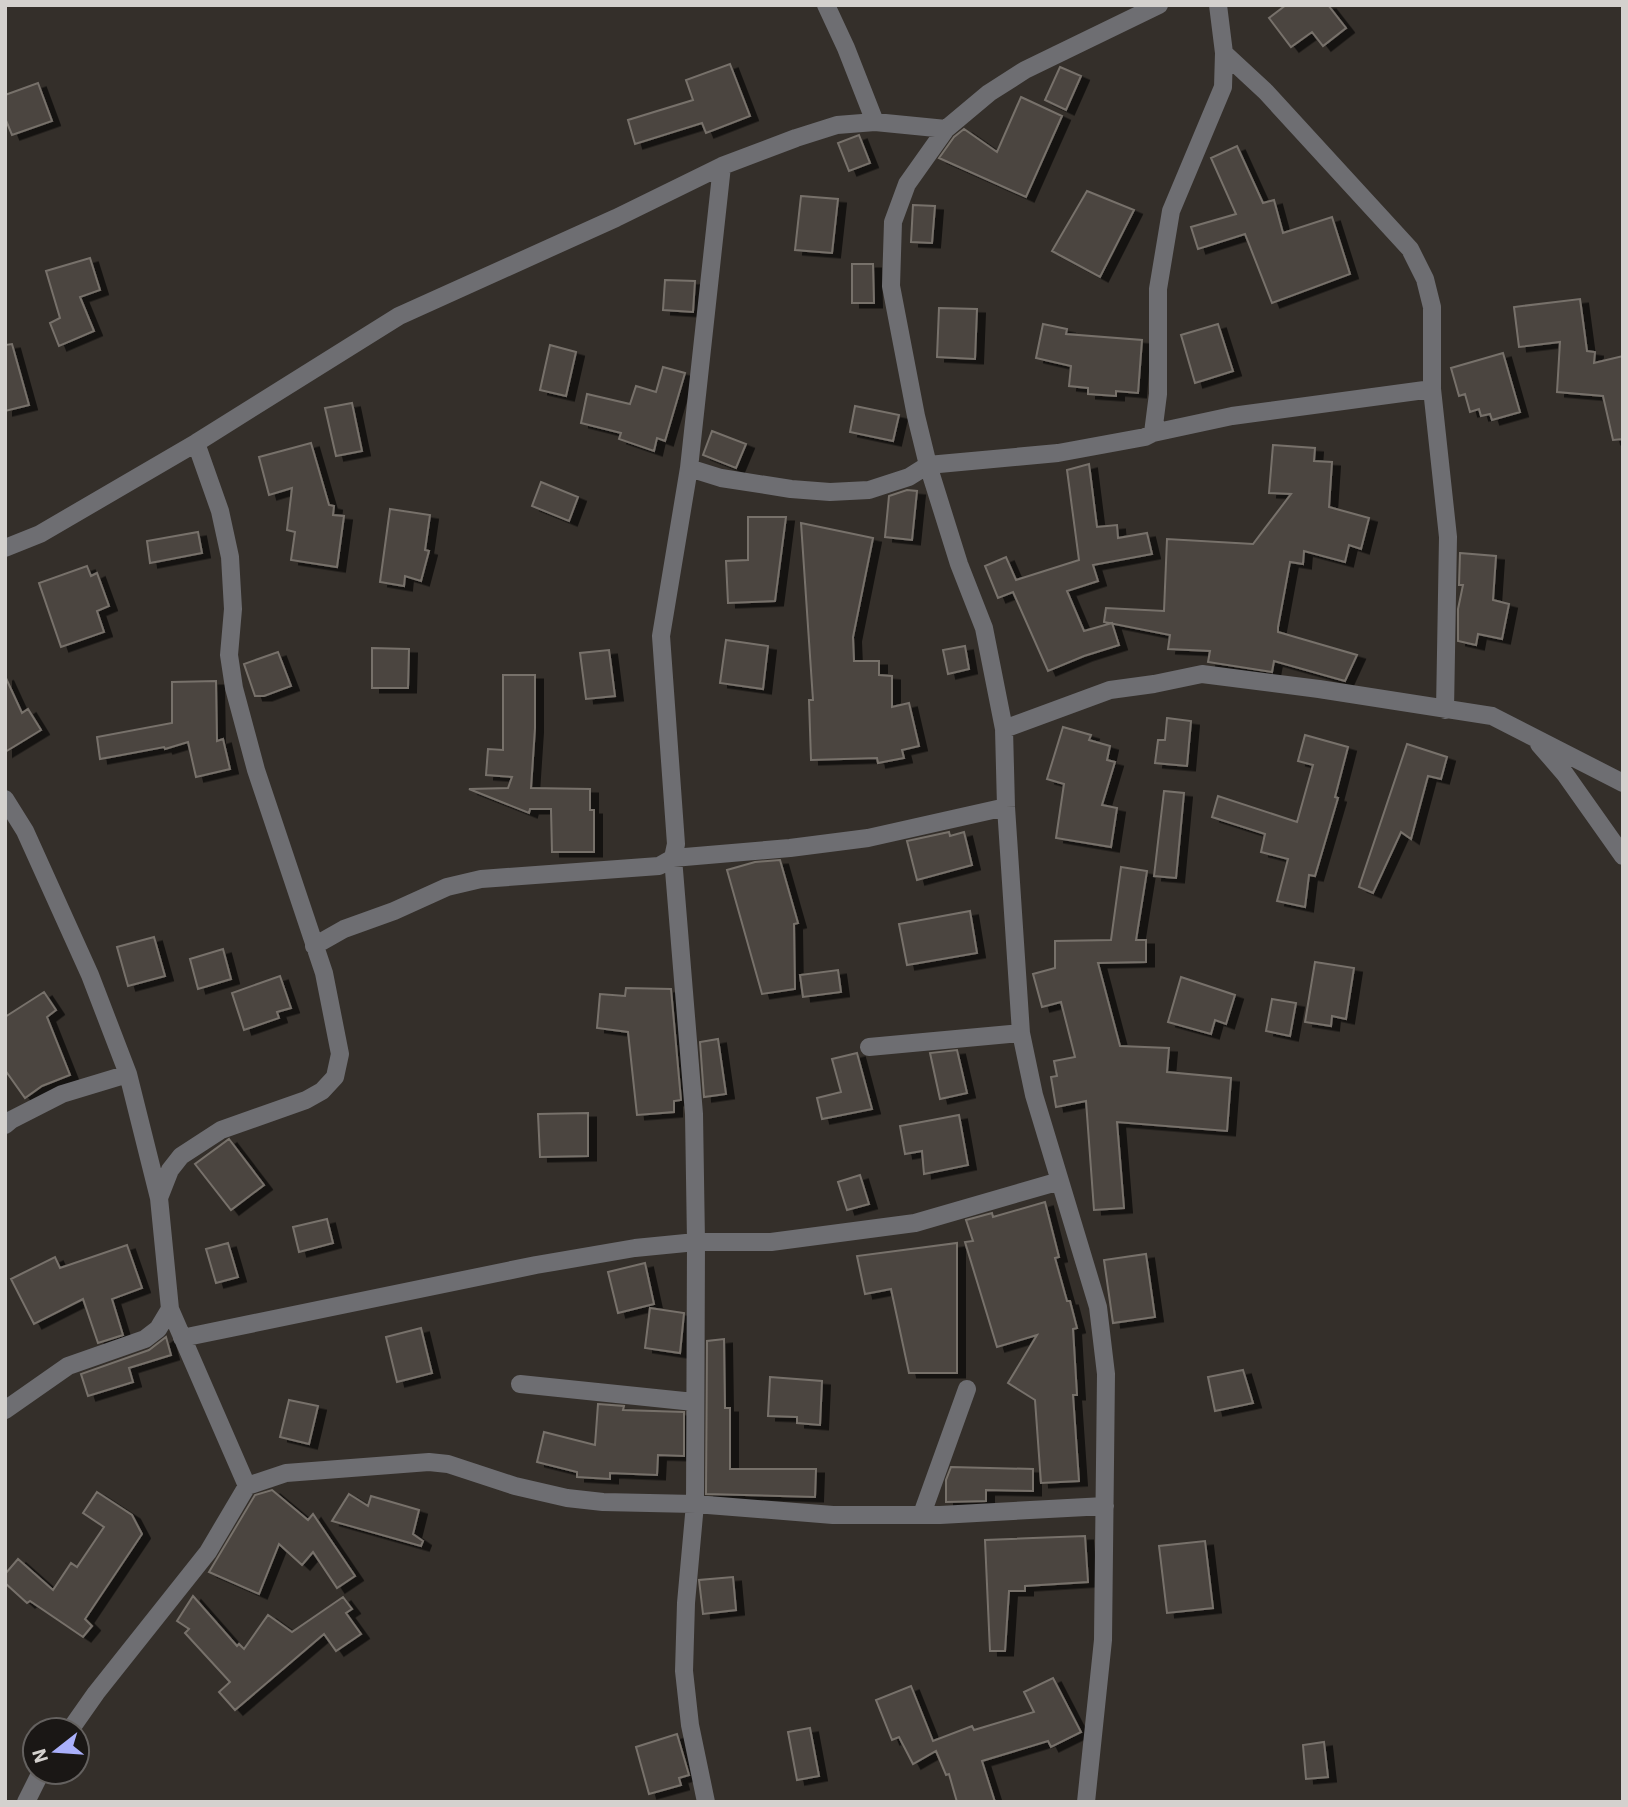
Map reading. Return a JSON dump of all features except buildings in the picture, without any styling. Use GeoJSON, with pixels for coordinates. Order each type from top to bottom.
{"type":"FeatureCollection","features":[{"type":"Feature","properties":{"kind":"street"},"geometry":{"type":"LineString","coordinates":[[826,5],[875,122]]}},
{"type":"Feature","properties":{"kind":"street"},"geometry":{"type":"LineString","coordinates":[[1086,1802],[1103,1640],[1105,1374],[1098,1307],[1034,1095],[1021,1033],[1006,807],[1004,729],[984,628],[959,564],[928,465],[891,286],[892,222],[908,184],[946,129],[989,93],[1025,70],[1160,5]]}},
{"type":"Feature","properties":{"kind":"street"},"geometry":{"type":"LineString","coordinates":[[1153,433],[1158,394],[1158,289],[1171,211],[1223,87],[1224,53],[1218,5]]}},
{"type":"Feature","properties":{"kind":"street"},"geometry":{"type":"LineString","coordinates":[[1224,53],[1266,92],[1410,249],[1425,279],[1432,307],[1432,389],[1448,537],[1444,710]]}},
{"type":"Feature","properties":{"kind":"street"},"geometry":{"type":"LineString","coordinates":[[5,548],[40,534],[196,443],[399,316],[616,218],[722,166],[837,125],[875,122],[946,129]]}},
{"type":"Feature","properties":{"kind":"street"},"geometry":{"type":"LineString","coordinates":[[706,1802],[690,1725],[684,1671],[686,1603],[695,1504],[694,1114],[673,858],[676,844],[661,636],[689,468],[722,166]]}},
{"type":"Feature","properties":{"kind":"street"},"geometry":{"type":"LineString","coordinates":[[689,468],[752,483],[830,492],[869,490],[892,485],[928,465],[1058,453],[1277,410],[1432,389]]}},
{"type":"Feature","properties":{"kind":"street"},"geometry":{"type":"LineString","coordinates":[[159,1198],[170,1170],[181,1156],[221,1130],[306,1100],[322,1091],[335,1077],[340,1054],[324,973],[257,770],[234,688],[229,655],[233,609],[229,557],[220,510],[196,443]]}},
{"type":"Feature","properties":{"kind":"street"},"geometry":{"type":"LineString","coordinates":[[1004,729],[1110,690],[1202,674],[1319,688],[1492,716],[1623,783]]}},
{"type":"Feature","properties":{"kind":"street"},"geometry":{"type":"LineString","coordinates":[[1534,739],[1565,774],[1623,856]]}},
{"type":"Feature","properties":{"kind":"street"},"geometry":{"type":"LineString","coordinates":[[5,799],[25,831],[90,975],[128,1073],[159,1198],[170,1309],[247,1486]]}},
{"type":"Feature","properties":{"kind":"street"},"geometry":{"type":"LineString","coordinates":[[314,946],[344,929],[394,911],[447,887],[481,879],[659,866],[673,858],[868,838],[1006,807]]}},
{"type":"Feature","properties":{"kind":"street"},"geometry":{"type":"LineString","coordinates":[[869,1047],[1021,1033]]}},
{"type":"Feature","properties":{"kind":"street"},"geometry":{"type":"LineString","coordinates":[[5,1125],[62,1094],[128,1073]]}},
{"type":"Feature","properties":{"kind":"street"},"geometry":{"type":"LineString","coordinates":[[182,1338],[536,1265],[635,1248],[696,1242],[771,1242],[915,1223],[1060,1181]]}},
{"type":"Feature","properties":{"kind":"street"},"geometry":{"type":"LineString","coordinates":[[5,1410],[68,1366],[145,1339],[158,1329],[170,1309]]}},
{"type":"Feature","properties":{"kind":"street"},"geometry":{"type":"LineString","coordinates":[[520,1384],[694,1402]]}},
{"type":"Feature","properties":{"kind":"street"},"geometry":{"type":"LineString","coordinates":[[922,1514],[967,1389]]}},
{"type":"Feature","properties":{"kind":"street"},"geometry":{"type":"LineString","coordinates":[[80,1716],[208,1552],[247,1486],[286,1472],[429,1462],[448,1464],[515,1486],[567,1498],[603,1502],[695,1504],[833,1515],[1105,1506]]}},
{"type":"Feature","properties":{"kind":"street"},"geometry":{"type":"LineString","coordinates":[[26,1802],[34,1786]]}}]}
